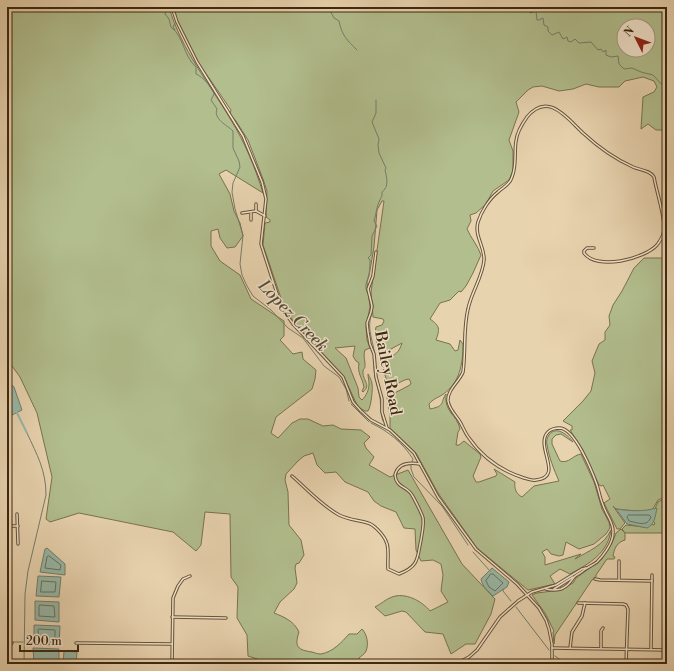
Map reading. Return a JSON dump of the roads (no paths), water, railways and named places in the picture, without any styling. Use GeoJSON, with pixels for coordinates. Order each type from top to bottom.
{"type":"FeatureCollection","features":[{"type":"Feature","properties":{"kind":"street"},"geometry":{"type":"LineString","coordinates":[[172,7],[177,22],[197,62],[243,136],[265,189],[265,216],[261,244],[280,304],[294,324],[343,377],[357,406],[372,420],[387,428],[411,449],[438,497],[476,549],[513,579],[539,608],[546,620],[550,632],[552,664]]}},
{"type":"Feature","properties":{"kind":"street"},"geometry":{"type":"LineString","coordinates":[[554,589],[598,561],[611,542],[613,531],[611,521],[603,506],[594,477],[580,448],[573,438],[562,429],[553,429],[547,433],[544,441],[549,462],[548,472],[539,480],[530,480],[505,471],[487,458],[469,438],[461,423],[450,408],[448,402],[450,392],[459,381],[463,372],[467,310],[484,262],[477,232],[478,221],[491,199],[497,192],[508,185],[512,179],[516,158],[517,135],[524,121],[536,108],[549,106],[562,112],[584,134],[605,150],[633,168],[650,173],[654,177],[664,224],[662,238],[649,251],[628,259],[604,263],[592,260],[584,253],[587,248],[594,248]]}},
{"type":"Feature","properties":{"kind":"street"},"geometry":{"type":"LineString","coordinates":[[256,204],[256,211]]}},
{"type":"Feature","properties":{"kind":"street"},"geometry":{"type":"LineString","coordinates":[[256,211],[265,216]]}},
{"type":"Feature","properties":{"kind":"street"},"geometry":{"type":"LineString","coordinates":[[242,213],[251,213],[256,211]]}},
{"type":"Feature","properties":{"kind":"street"},"geometry":{"type":"LineString","coordinates":[[251,213],[251,220]]}},
{"type":"Feature","properties":{"kind":"street","name":"Bailey Road"},"geometry":{"type":"LineString","coordinates":[[376,252],[373,276],[368,290],[372,306],[367,323],[370,344],[374,354],[376,377],[382,399],[382,412],[387,428]]}},
{"type":"Feature","properties":{"kind":"street"},"geometry":{"type":"LineString","coordinates":[[292,476],[320,501],[338,514],[348,519],[369,523],[374,526],[387,541],[388,569],[401,573],[414,564],[419,555],[423,518],[411,494],[397,484],[395,475],[398,467],[403,464],[420,464]]}},
{"type":"Feature","properties":{"kind":"street"},"geometry":{"type":"LineString","coordinates":[[17,514],[18,544]]}},
{"type":"Feature","properties":{"kind":"street"},"geometry":{"type":"LineString","coordinates":[[7,526],[18,526]]}},
{"type":"Feature","properties":{"kind":"street"},"geometry":{"type":"LineString","coordinates":[[619,561],[619,580]]}},
{"type":"Feature","properties":{"kind":"street"},"geometry":{"type":"LineString","coordinates":[[7,568],[7,587]]}},
{"type":"Feature","properties":{"kind":"street"},"geometry":{"type":"LineString","coordinates":[[546,589],[586,568]]}},
{"type":"Feature","properties":{"kind":"street"},"geometry":{"type":"LineString","coordinates":[[651,649],[652,575]]}},
{"type":"Feature","properties":{"kind":"street"},"geometry":{"type":"LineString","coordinates":[[172,664],[173,598],[183,579],[190,576]]}},
{"type":"Feature","properties":{"kind":"street"},"geometry":{"type":"LineString","coordinates":[[456,664],[473,653],[482,644],[500,617],[528,594],[534,591],[546,589],[561,589],[570,584],[574,577]]}},
{"type":"Feature","properties":{"kind":"street"},"geometry":{"type":"LineString","coordinates":[[595,579],[652,581]]}},
{"type":"Feature","properties":{"kind":"street"},"geometry":{"type":"LineString","coordinates":[[578,603],[626,605],[628,609],[626,664]]}},
{"type":"Feature","properties":{"kind":"street"},"geometry":{"type":"LineString","coordinates":[[570,648],[572,632],[582,616],[585,603]]}},
{"type":"Feature","properties":{"kind":"street"},"geometry":{"type":"LineString","coordinates":[[172,617],[226,618]]}},
{"type":"Feature","properties":{"kind":"street"},"geometry":{"type":"LineString","coordinates":[[601,648],[603,628]]}},
{"type":"Feature","properties":{"kind":"street"},"geometry":{"type":"LineString","coordinates":[[7,642],[12,643]]}},
{"type":"Feature","properties":{"kind":"street"},"geometry":{"type":"LineString","coordinates":[[76,643],[172,644]]}},
{"type":"Feature","properties":{"kind":"street"},"geometry":{"type":"LineString","coordinates":[[552,648],[667,650]]}},
{"type":"Feature","properties":{"kind":"water"},"geometry":{"type":"Polygon","coordinates":[[[7,380],[14,387],[22,410],[12,415],[7,408],[7,380]]]}},
{"type":"Feature","properties":{"kind":"water"},"geometry":{"type":"Polygon","coordinates":[[[657,508],[653,522],[647,528],[627,524],[616,509],[636,511],[657,508]]]}},
{"type":"Feature","properties":{"kind":"water"},"geometry":{"type":"Polygon","coordinates":[[[47,548],[65,564],[65,575],[40,572],[45,549],[47,548]]]}},
{"type":"Feature","properties":{"kind":"water"},"geometry":{"type":"Polygon","coordinates":[[[492,568],[509,582],[507,587],[493,596],[484,586],[481,579],[492,568]]]}},
{"type":"Feature","properties":{"kind":"water"},"geometry":{"type":"Polygon","coordinates":[[[38,576],[61,577],[59,597],[36,596],[38,576]]]}},
{"type":"Feature","properties":{"kind":"water"},"geometry":{"type":"Polygon","coordinates":[[[35,601],[59,602],[59,622],[35,620],[35,601]]]}},
{"type":"Feature","properties":{"kind":"water"},"geometry":{"type":"Polygon","coordinates":[[[34,625],[60,626],[59,645],[34,644],[34,625]]]}},
{"type":"Feature","properties":{"kind":"water"},"geometry":{"type":"Polygon","coordinates":[[[33,648],[59,649],[59,664],[34,664],[33,648]]]}},
{"type":"Feature","properties":{"kind":"water"},"geometry":{"type":"Polygon","coordinates":[[[64,651],[77,652],[76,664],[63,664],[64,651]]]}},
{"type":"Feature","properties":{"kind":"waterway","name":"Lopez Creek"},"geometry":{"type":"LineString","coordinates":[[167,7],[165,14],[169,19],[171,27],[179,36],[188,57],[196,67],[196,74],[199,75],[213,91],[214,94],[211,100],[217,109],[217,116],[221,122],[233,131],[233,148],[240,167],[233,183],[232,192],[235,209],[243,235],[240,264],[242,275],[247,286],[253,296],[271,310],[288,328],[303,338],[324,366],[339,377],[346,389],[349,401]]}},
{"type":"Feature","properties":{"kind":"waterway"},"geometry":{"type":"LineString","coordinates":[[328,7],[334,18],[339,21],[345,37],[357,50]]}},
{"type":"Feature","properties":{"kind":"waterway"},"geometry":{"type":"LineString","coordinates":[[495,7],[499,9],[509,8],[523,10],[530,8],[530,13],[536,11],[537,20],[543,18],[544,25],[548,27],[548,31],[552,35],[559,32],[563,39],[567,37],[568,41],[571,42],[575,39],[579,43],[591,42],[598,50],[601,49],[603,52],[606,50],[606,55],[611,57],[618,56],[619,64],[624,69],[632,68],[653,75],[667,90]]}},
{"type":"Feature","properties":{"kind":"waterway"},"geometry":{"type":"LineString","coordinates":[[175,11],[176,15]]}},
{"type":"Feature","properties":{"kind":"waterway","name":"Lopez Creek"},"geometry":{"type":"LineString","coordinates":[[175,23],[173,27],[175,30]]}},
{"type":"Feature","properties":{"kind":"waterway"},"geometry":{"type":"LineString","coordinates":[[369,296],[366,287],[370,269],[370,260],[368,258],[371,255],[372,236],[377,226],[374,221],[377,208],[382,192],[386,188],[387,182],[386,168],[379,153],[379,139],[372,122],[376,113],[376,100]]}},
{"type":"Feature","properties":{"kind":"waterway"},"geometry":{"type":"LineString","coordinates":[[371,298],[373,306],[370,320],[370,330],[375,359]]}},
{"type":"Feature","properties":{"kind":"waterway"},"geometry":{"type":"LineString","coordinates":[[374,366],[383,421]]}},
{"type":"Feature","properties":{"kind":"waterway","name":"Lopez Creek"},"geometry":{"type":"LineString","coordinates":[[351,404],[369,422]]}},
{"type":"Feature","properties":{"kind":"waterway"},"geometry":{"type":"LineString","coordinates":[[16,411],[27,433]]}},
{"type":"Feature","properties":{"kind":"waterway","name":"Lopez Creek"},"geometry":{"type":"LineString","coordinates":[[371,423],[400,443],[413,459],[412,462]]}},
{"type":"Feature","properties":{"kind":"waterway"},"geometry":{"type":"LineString","coordinates":[[24,664],[25,594],[28,571],[46,495],[43,470],[27,433]]}},
{"type":"Feature","properties":{"kind":"waterway","name":"Lopez Creek"},"geometry":{"type":"LineString","coordinates":[[411,465],[414,477],[442,506],[468,545]]}},
{"type":"Feature","properties":{"kind":"waterway","name":"Lopez Creek"},"geometry":{"type":"LineString","coordinates":[[473,552],[490,571]]}},
{"type":"Feature","properties":{"kind":"waterway","name":"Lopez Creek"},"geometry":{"type":"LineString","coordinates":[[503,589],[511,601]]}},
{"type":"Feature","properties":{"kind":"waterway","name":"Lopez Creek"},"geometry":{"type":"LineString","coordinates":[[516,607],[549,650]]}},
{"type":"Feature","properties":{"kind":"waterway"},"geometry":{"type":"LineString","coordinates":[[10,641],[23,642]]}},
{"type":"Feature","properties":{"kind":"waterway","name":"Lopez Creek"},"geometry":{"type":"LineString","coordinates":[[555,656],[566,664]]}}]}
